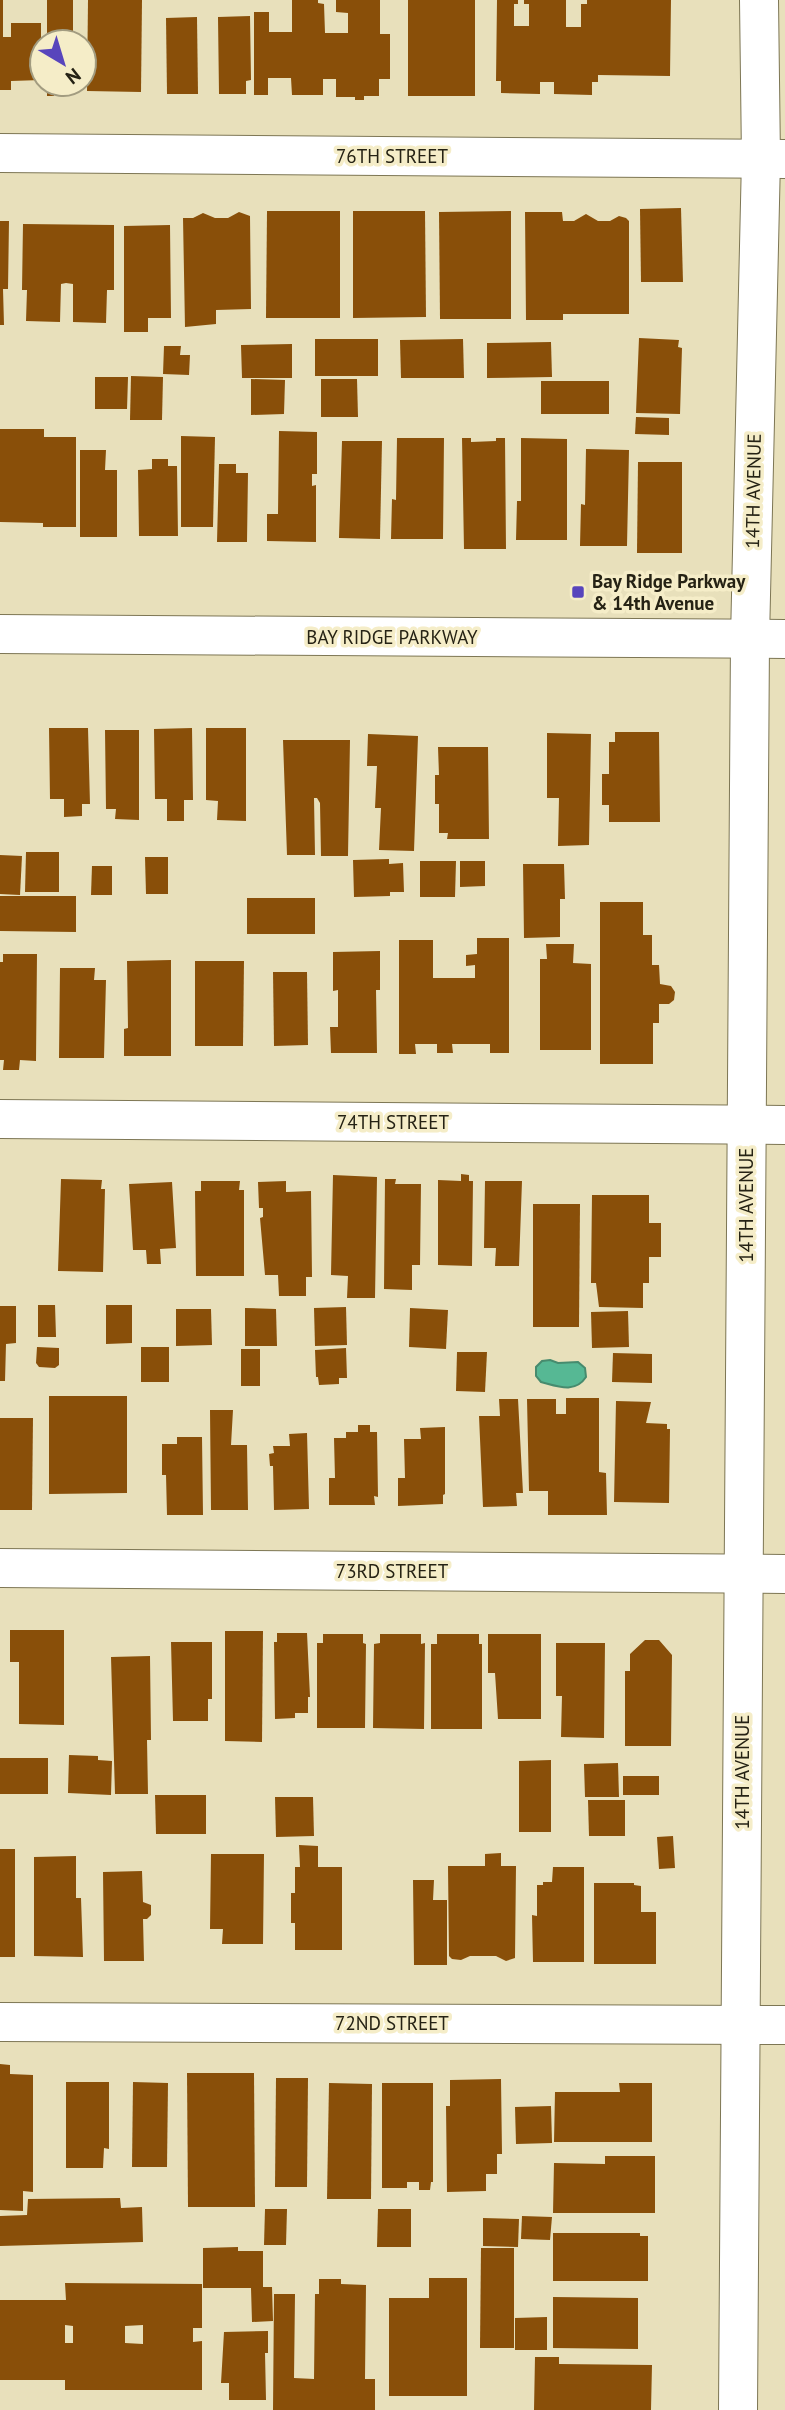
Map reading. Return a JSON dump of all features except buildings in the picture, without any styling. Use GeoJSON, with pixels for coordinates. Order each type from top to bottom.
{"type":"FeatureCollection","features":[{"type":"Feature","properties":{"kind":"main road","name":"14TH AVENUE"},"geometry":{"type":"LineString","coordinates":[[738,2410],[747,1125],[767,639],[773,159],[759,0]]}},
{"type":"Feature","properties":{"kind":"main road","name":"76TH STREET"},"geometry":{"type":"LineString","coordinates":[[0,153],[773,159]]}},
{"type":"Feature","properties":{"kind":"main road","name":"BAY RIDGE PARKWAY"},"geometry":{"type":"LineString","coordinates":[[0,634],[767,639]]}},
{"type":"Feature","properties":{"kind":"main road","name":"74TH STREET"},"geometry":{"type":"LineString","coordinates":[[0,1119],[785,1125]]}},
{"type":"Feature","properties":{"kind":"main road","name":"73RD STREET"},"geometry":{"type":"LineString","coordinates":[[0,1569],[785,1574]]}},
{"type":"Feature","properties":{"kind":"main road","name":"72ND STREET"},"geometry":{"type":"LineString","coordinates":[[0,2022],[785,2025]]}},
{"type":"Feature","properties":{"kind":"shaded area"},"geometry":{"type":"Polygon","coordinates":[[[542,1361],[558,1363],[578,1362],[585,1368],[586,1377],[577,1386],[571,1387],[541,1382],[536,1376],[536,1367],[542,1361]]]}},
{"type":"Feature","properties":{"kind":"place","name":"Bay Ridge Parkway & 14th Avenue"},"geometry":{"type":"Point","coordinates":[578,592]}}]}
